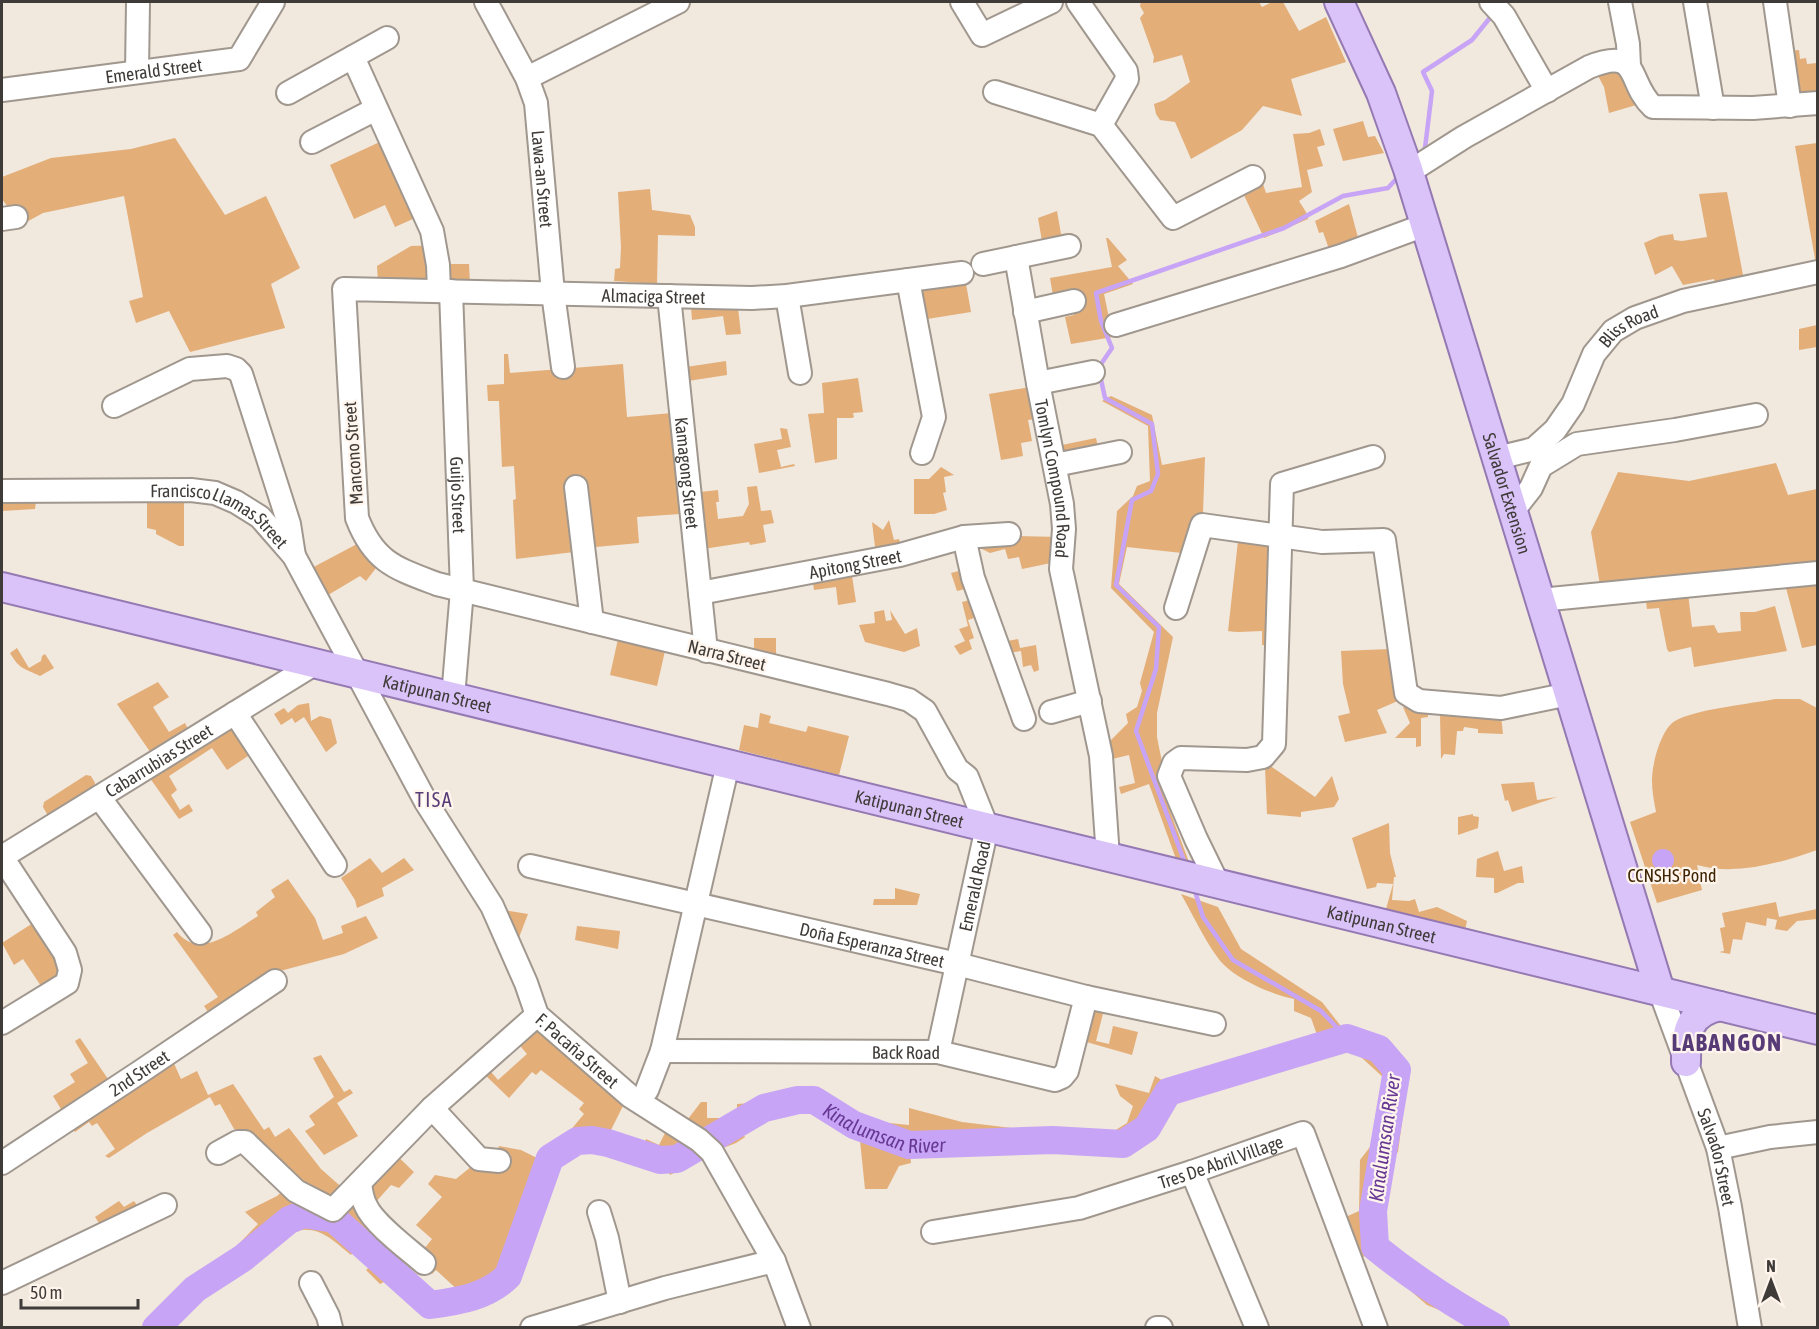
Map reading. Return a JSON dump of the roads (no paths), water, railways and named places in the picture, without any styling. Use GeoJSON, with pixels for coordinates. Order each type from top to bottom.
{"type":"FeatureCollection","features":[{"type":"Feature","properties":{"kind":"main road","name":"Salvador Extension"},"geometry":{"type":"LineString","coordinates":[[1339,2],[1381,93],[1407,164],[1660,992]]}},
{"type":"Feature","properties":{"kind":"main road","name":"Katipunan Street"},"geometry":{"type":"LineString","coordinates":[[2,587],[1818,1030]]}},
{"type":"Feature","properties":{"kind":"main road"},"geometry":{"type":"LineString","coordinates":[[1602,977],[1623,970],[1634,961],[1642,948],[1644,937]]}},
{"type":"Feature","properties":{"kind":"main road"},"geometry":{"type":"LineString","coordinates":[[1686,1062],[1687,1035],[1693,1021],[1700,1014],[1720,1006]]}},
{"type":"Feature","properties":{"kind":"street"},"geometry":{"type":"LineString","coordinates":[[137,72],[138,2]]}},
{"type":"Feature","properties":{"kind":"street","name":"Emerald Street"},"geometry":{"type":"LineString","coordinates":[[2,90],[239,59],[273,2]]}},
{"type":"Feature","properties":{"kind":"street","name":"Lawa-an Street"},"geometry":{"type":"LineString","coordinates":[[486,2],[527,78],[536,103],[553,293],[563,367]]}},
{"type":"Feature","properties":{"kind":"street"},"geometry":{"type":"LineString","coordinates":[[527,78],[639,10],[678,2]]}},
{"type":"Feature","properties":{"kind":"street"},"geometry":{"type":"LineString","coordinates":[[962,2],[982,35],[1051,2]]}},
{"type":"Feature","properties":{"kind":"street"},"geometry":{"type":"LineString","coordinates":[[1078,2],[1126,71],[1127,79],[1101,125]]}},
{"type":"Feature","properties":{"kind":"street"},"geometry":{"type":"LineString","coordinates":[[1620,2],[1628,44],[1629,66],[1644,98],[1653,107],[1713,108],[1818,103]]}},
{"type":"Feature","properties":{"kind":"street"},"geometry":{"type":"LineString","coordinates":[[1695,2],[1713,108]]}},
{"type":"Feature","properties":{"kind":"street"},"geometry":{"type":"LineString","coordinates":[[1775,2],[1790,106]]}},
{"type":"Feature","properties":{"kind":"street"},"geometry":{"type":"LineString","coordinates":[[1496,7],[1547,91]]}},
{"type":"Feature","properties":{"kind":"street"},"geometry":{"type":"LineString","coordinates":[[288,93],[387,38]]}},
{"type":"Feature","properties":{"kind":"street","name":"Guijo Street"},"geometry":{"type":"LineString","coordinates":[[353,57],[432,231],[445,291],[462,590],[453,697]]}},
{"type":"Feature","properties":{"kind":"street"},"geometry":{"type":"LineString","coordinates":[[1407,164],[1464,137],[1589,67],[1605,61],[1621,62],[1629,66]]}},
{"type":"Feature","properties":{"kind":"street"},"geometry":{"type":"LineString","coordinates":[[995,92],[1101,125],[1173,218],[1253,177]]}},
{"type":"Feature","properties":{"kind":"street"},"geometry":{"type":"LineString","coordinates":[[312,142],[376,109]]}},
{"type":"Feature","properties":{"kind":"street"},"geometry":{"type":"LineString","coordinates":[[1116,325],[1331,259],[1425,225]]}},
{"type":"Feature","properties":{"kind":"street"},"geometry":{"type":"LineString","coordinates":[[413,291],[435,243]]}},
{"type":"Feature","properties":{"kind":"street","name":"Almaciga Street"},"geometry":{"type":"LineString","coordinates":[[344,289],[752,298],[788,296],[908,280],[1069,246]]}},
{"type":"Feature","properties":{"kind":"street","name":"Tomlyn Compound Road"},"geometry":{"type":"LineString","coordinates":[[1016,257],[1062,504],[1064,529],[1061,569],[1101,756],[1108,857]]}},
{"type":"Feature","properties":{"kind":"street","name":"Bliss Road"},"geometry":{"type":"LineString","coordinates":[[1497,458],[1534,449],[1555,430],[1573,404],[1594,354],[1613,331],[1628,322],[1683,301],[1818,272]]}},
{"type":"Feature","properties":{"kind":"street"},"geometry":{"type":"LineString","coordinates":[[908,280],[934,417],[922,453]]}},
{"type":"Feature","properties":{"kind":"street","name":"Mancono Street"},"geometry":{"type":"LineString","coordinates":[[344,289],[357,518],[372,548],[400,571],[462,590]]}},
{"type":"Feature","properties":{"kind":"street","name":"Kamagong Street"},"geometry":{"type":"LineString","coordinates":[[669,296],[706,651]]}},
{"type":"Feature","properties":{"kind":"street"},"geometry":{"type":"LineString","coordinates":[[788,296],[800,373]]}},
{"type":"Feature","properties":{"kind":"street"},"geometry":{"type":"LineString","coordinates":[[1025,312],[1074,301]]}},
{"type":"Feature","properties":{"kind":"street"},"geometry":{"type":"LineString","coordinates":[[114,406],[190,369],[227,366],[236,369],[241,374],[289,524],[294,556]]}},
{"type":"Feature","properties":{"kind":"street"},"geometry":{"type":"LineString","coordinates":[[1038,383],[1093,372]]}},
{"type":"Feature","properties":{"kind":"street"},"geometry":{"type":"LineString","coordinates":[[1513,511],[1531,488],[1541,466],[1577,444],[1675,430],[1756,415]]}},
{"type":"Feature","properties":{"kind":"street"},"geometry":{"type":"LineString","coordinates":[[1055,465],[1120,452]]}},
{"type":"Feature","properties":{"kind":"street"},"geometry":{"type":"LineString","coordinates":[[1218,884],[1169,776],[1174,763],[1181,758],[1247,760],[1263,757],[1274,744],[1282,484],[1373,457]]}},
{"type":"Feature","properties":{"kind":"street"},"geometry":{"type":"LineString","coordinates":[[576,487],[592,622]]}},
{"type":"Feature","properties":{"kind":"street","name":"Francisco Llamas Street"},"geometry":{"type":"LineString","coordinates":[[2,491],[191,490],[215,493],[236,502],[260,517],[294,556],[358,674]]}},
{"type":"Feature","properties":{"kind":"street"},"geometry":{"type":"LineString","coordinates":[[1176,608],[1202,525],[1322,542],[1384,540],[1406,693],[1419,701],[1501,708],[1569,694]]}},
{"type":"Feature","properties":{"kind":"street","name":"Apitong Street"},"geometry":{"type":"LineString","coordinates":[[700,593],[900,555],[964,537],[1009,534]]}},
{"type":"Feature","properties":{"kind":"street"},"geometry":{"type":"LineString","coordinates":[[964,537],[973,578],[1024,719]]}},
{"type":"Feature","properties":{"kind":"street"},"geometry":{"type":"LineString","coordinates":[[1540,600],[1818,573]]}},
{"type":"Feature","properties":{"kind":"street","name":"Narra Street"},"geometry":{"type":"LineString","coordinates":[[462,590],[909,700],[925,711],[957,769],[956,783],[980,825]]}},
{"type":"Feature","properties":{"kind":"street","name":"Cabarrubias Street"},"geometry":{"type":"LineString","coordinates":[[2,857],[316,663]]}},
{"type":"Feature","properties":{"kind":"street","name":"F. Pacaña Street"},"geometry":{"type":"LineString","coordinates":[[358,674],[383,725],[426,802],[492,906],[526,983],[537,1015],[630,1096],[706,1146],[774,1261],[799,1328]]}},
{"type":"Feature","properties":{"kind":"street"},"geometry":{"type":"LineString","coordinates":[[1051,712],[1090,701]]}},
{"type":"Feature","properties":{"kind":"street"},"geometry":{"type":"LineString","coordinates":[[235,713],[335,865]]}},
{"type":"Feature","properties":{"kind":"street"},"geometry":{"type":"LineString","coordinates":[[647,1090],[662,1052],[728,764]]}},
{"type":"Feature","properties":{"kind":"street"},"geometry":{"type":"LineString","coordinates":[[99,797],[200,933]]}},
{"type":"Feature","properties":{"kind":"street","name":"Emerald Road"},"geometry":{"type":"LineString","coordinates":[[938,1052],[957,964],[980,825]]}},
{"type":"Feature","properties":{"kind":"street"},"geometry":{"type":"LineString","coordinates":[[2,857],[65,953],[70,970],[67,983],[2,1023]]}},
{"type":"Feature","properties":{"kind":"street","name":"Doña Esperanza Street"},"geometry":{"type":"LineString","coordinates":[[530,866],[957,964],[1086,997],[1214,1024]]}},
{"type":"Feature","properties":{"kind":"street","name":"2nd Street"},"geometry":{"type":"LineString","coordinates":[[2,1163],[275,981]]}},
{"type":"Feature","properties":{"kind":"street","name":"Salvador Street"},"geometry":{"type":"LineString","coordinates":[[1660,992],[1718,1148],[1750,1328]]}},
{"type":"Feature","properties":{"kind":"street","name":"Back Road"},"geometry":{"type":"LineString","coordinates":[[662,1052],[938,1052],[1049,1080],[1059,1079],[1067,1071],[1086,997]]}},
{"type":"Feature","properties":{"kind":"street"},"geometry":{"type":"LineString","coordinates":[[218,1154],[238,1142],[245,1142],[296,1191],[333,1210],[432,1108],[537,1015]]}},
{"type":"Feature","properties":{"kind":"street"},"geometry":{"type":"LineString","coordinates":[[432,1108],[479,1159],[499,1161]]}},
{"type":"Feature","properties":{"kind":"street"},"geometry":{"type":"LineString","coordinates":[[1718,1148],[1770,1137],[1818,1132]]}},
{"type":"Feature","properties":{"kind":"street","name":"Tres De Abril Village"},"geometry":{"type":"LineString","coordinates":[[933,1232],[1079,1208],[1303,1133],[1376,1328]]}},
{"type":"Feature","properties":{"kind":"street"},"geometry":{"type":"LineString","coordinates":[[1192,1172],[1257,1328]]}},
{"type":"Feature","properties":{"kind":"street"},"geometry":{"type":"LineString","coordinates":[[360,1183],[362,1198],[371,1214],[424,1263]]}},
{"type":"Feature","properties":{"kind":"street"},"geometry":{"type":"LineString","coordinates":[[2,1283],[165,1205]]}},
{"type":"Feature","properties":{"kind":"street"},"geometry":{"type":"LineString","coordinates":[[599,1212],[607,1238],[620,1302]]}},
{"type":"Feature","properties":{"kind":"street"},"geometry":{"type":"LineString","coordinates":[[532,1328],[665,1288],[774,1261]]}},
{"type":"Feature","properties":{"kind":"street"},"geometry":{"type":"LineString","coordinates":[[310,1283],[328,1316],[331,1328]]}},
{"type":"Feature","properties":{"kind":"waterway"},"geometry":{"type":"LineString","coordinates":[[1421,153],[1425,148],[1432,91],[1423,72],[1472,40],[1493,14]]}},
{"type":"Feature","properties":{"kind":"waterway"},"geometry":{"type":"LineString","coordinates":[[1099,367],[1112,348],[1101,321],[1096,293],[1284,228],[1343,196],[1388,188],[1399,176]]}},
{"type":"Feature","properties":{"kind":"waterway"},"geometry":{"type":"LineString","coordinates":[[1100,375],[1105,398],[1152,424],[1158,474],[1151,491],[1132,500],[1116,585],[1159,627],[1156,669],[1136,731],[1186,866]]}},
{"type":"Feature","properties":{"kind":"waterway"},"geometry":{"type":"LineString","coordinates":[[1194,888],[1203,917],[1233,960],[1321,1011],[1347,1038]]}},
{"type":"Feature","properties":{"kind":"waterway","name":"Kinalumsan River"},"geometry":{"type":"LineString","coordinates":[[156,1328],[195,1289],[243,1258],[289,1220],[304,1214],[334,1219],[430,1305],[461,1300],[491,1289],[508,1276],[550,1158],[577,1141],[592,1140],[608,1143],[660,1160],[677,1159],[764,1108],[798,1100],[814,1100],[854,1125],[909,1145],[1053,1140],[1123,1144],[1147,1128],[1168,1092],[1347,1038],[1379,1049],[1397,1070],[1373,1211],[1375,1247],[1434,1290],[1496,1328]]}},
{"type":"Feature","properties":{"kind":"district","name":"TISA"},"geometry":{"type":"Point","coordinates":[434,799]}},
{"type":"Feature","properties":{"kind":"district","name":"LABANGON"},"geometry":{"type":"Point","coordinates":[1727,1042]}},
{"type":"Feature","properties":{"kind":"park label","name":"CCNSHS Pond"},"geometry":{"type":"Point","coordinates":[1672,875]}}]}
